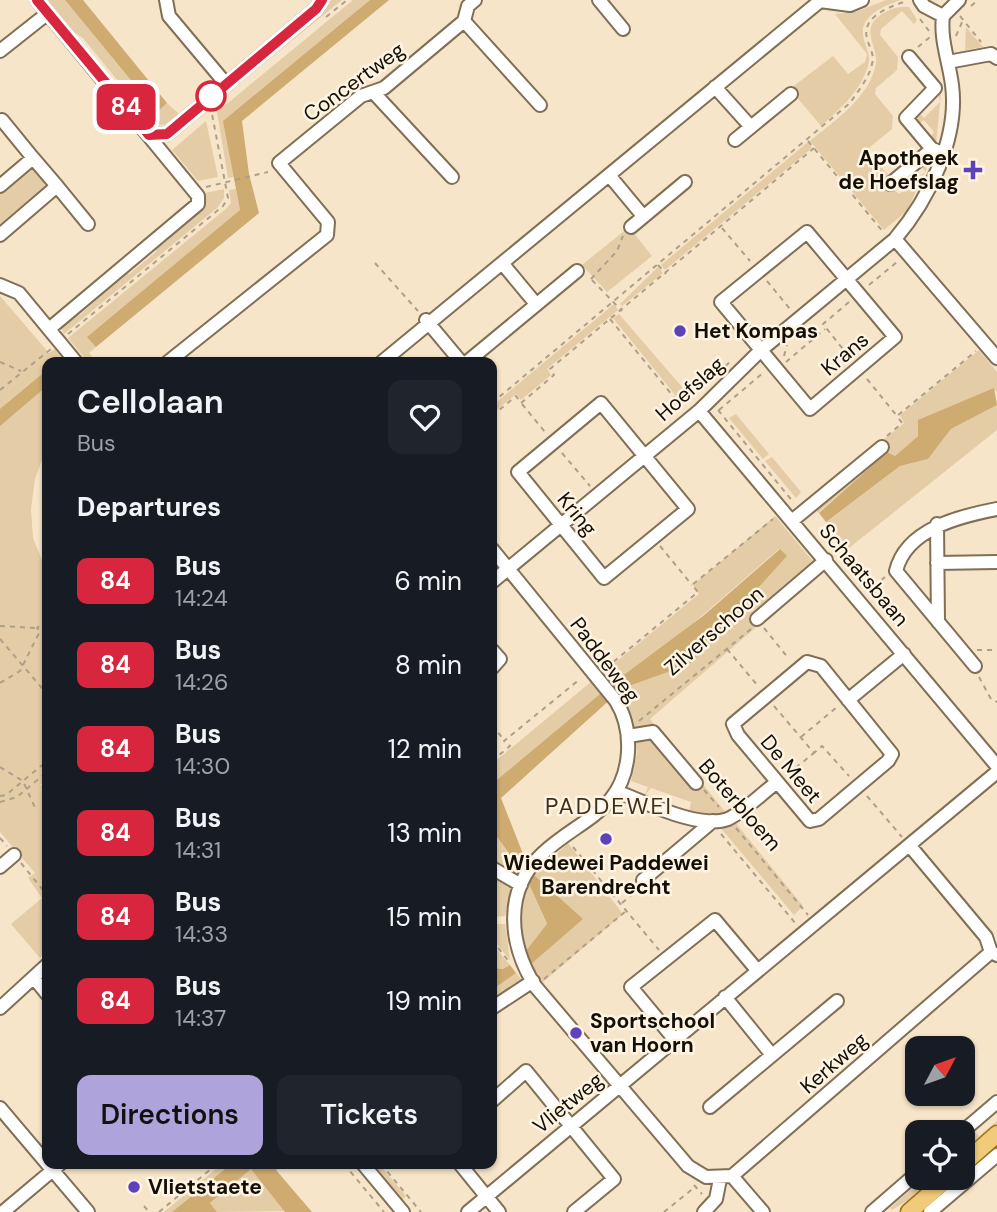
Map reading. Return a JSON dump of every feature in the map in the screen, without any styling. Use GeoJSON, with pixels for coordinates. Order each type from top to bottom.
{"type":"FeatureCollection","features":[{"type":"Feature","properties":{"kind":"main road"},"geometry":{"type":"LineString","coordinates":[[975,1153],[997,1134]]}},
{"type":"Feature","properties":{"kind":"main road"},"geometry":{"type":"LineString","coordinates":[[909,1212],[934,1190]]}},
{"type":"Feature","properties":{"kind":"street"},"geometry":{"type":"LineString","coordinates":[[37,0],[196,191],[198,204],[49,329]]}},
{"type":"Feature","properties":{"kind":"street"},"geometry":{"type":"LineString","coordinates":[[166,0],[169,16],[226,84]]}},
{"type":"Feature","properties":{"kind":"street"},"geometry":{"type":"LineString","coordinates":[[149,135],[167,134],[316,9],[322,0]]}},
{"type":"Feature","properties":{"kind":"street","name":"Concertweg"},"geometry":{"type":"LineString","coordinates":[[174,357],[327,235],[328,222],[279,163],[361,96],[374,93],[464,21],[468,6],[475,0]]}},
{"type":"Feature","properties":{"kind":"street"},"geometry":{"type":"LineString","coordinates":[[598,0],[623,29]]}},
{"type":"Feature","properties":{"kind":"street"},"geometry":{"type":"LineString","coordinates":[[388,357],[820,1],[850,5],[862,0]]}},
{"type":"Feature","properties":{"kind":"street"},"geometry":{"type":"LineString","coordinates":[[917,6],[924,6],[943,16],[959,0]]}},
{"type":"Feature","properties":{"kind":"street"},"geometry":{"type":"LineString","coordinates":[[0,51],[48,13]]}},
{"type":"Feature","properties":{"kind":"street","name":"Hoefslag"},"geometry":{"type":"LineString","coordinates":[[497,578],[699,411],[761,350],[846,280],[923,200],[937,151],[951,126],[953,61],[941,32],[943,16]]}},
{"type":"Feature","properties":{"kind":"street"},"geometry":{"type":"LineString","coordinates":[[464,21],[496,60],[512,71],[540,105]]}},
{"type":"Feature","properties":{"kind":"street"},"geometry":{"type":"LineString","coordinates":[[953,61],[994,56]]}},
{"type":"Feature","properties":{"kind":"street"},"geometry":{"type":"LineString","coordinates":[[909,57],[935,88]]}},
{"type":"Feature","properties":{"kind":"street"},"geometry":{"type":"LineString","coordinates":[[890,184],[937,151],[906,118],[935,88],[952,86]]}},
{"type":"Feature","properties":{"kind":"street"},"geometry":{"type":"LineString","coordinates":[[715,87],[751,127]]}},
{"type":"Feature","properties":{"kind":"street"},"geometry":{"type":"LineString","coordinates":[[374,93],[452,177]]}},
{"type":"Feature","properties":{"kind":"street"},"geometry":{"type":"LineString","coordinates":[[735,140],[791,94]]}},
{"type":"Feature","properties":{"kind":"street"},"geometry":{"type":"LineString","coordinates":[[2,120],[88,224]]}},
{"type":"Feature","properties":{"kind":"street"},"geometry":{"type":"LineString","coordinates":[[0,186],[33,158]]}},
{"type":"Feature","properties":{"kind":"street"},"geometry":{"type":"LineString","coordinates":[[609,175],[643,216]]}},
{"type":"Feature","properties":{"kind":"street"},"geometry":{"type":"LineString","coordinates":[[631,227],[685,182]]}},
{"type":"Feature","properties":{"kind":"street"},"geometry":{"type":"LineString","coordinates":[[0,235],[57,186]]}},
{"type":"Feature","properties":{"kind":"street","name":"Krans"},"geometry":{"type":"LineString","coordinates":[[807,232],[858,294],[895,337],[810,409],[722,302],[807,232]]}},
{"type":"Feature","properties":{"kind":"street"},"geometry":{"type":"LineString","coordinates":[[890,233],[997,358]]}},
{"type":"Feature","properties":{"kind":"street"},"geometry":{"type":"LineString","coordinates":[[502,264],[536,304]]}},
{"type":"Feature","properties":{"kind":"street"},"geometry":{"type":"LineString","coordinates":[[473,357],[577,271]]}},
{"type":"Feature","properties":{"kind":"street"},"geometry":{"type":"LineString","coordinates":[[0,285],[19,293],[72,357]]}},
{"type":"Feature","properties":{"kind":"street"},"geometry":{"type":"LineString","coordinates":[[427,322],[457,357]]}},
{"type":"Feature","properties":{"kind":"street","name":"Kring"},"geometry":{"type":"LineString","coordinates":[[601,403],[644,455],[688,509],[604,578],[518,472],[601,403]]}},
{"type":"Feature","properties":{"kind":"street","name":"Schaatsbaan"},"geometry":{"type":"LineString","coordinates":[[699,411],[997,766]]}},
{"type":"Feature","properties":{"kind":"street"},"geometry":{"type":"LineString","coordinates":[[793,520],[882,447]]}},
{"type":"Feature","properties":{"kind":"street"},"geometry":{"type":"LineString","coordinates":[[971,661],[896,571],[900,556],[937,524],[997,509]]}},
{"type":"Feature","properties":{"kind":"street"},"geometry":{"type":"LineString","coordinates":[[937,524],[938,622]]}},
{"type":"Feature","properties":{"kind":"street","name":"Paddeweg"},"geometry":{"type":"LineString","coordinates":[[497,555],[607,687],[617,701],[628,733],[628,760],[618,792],[597,814],[535,863],[523,880],[513,919],[519,956],[534,984],[696,1172]]}},
{"type":"Feature","properties":{"kind":"street","name":"Zilverschoon"},"geometry":{"type":"LineString","coordinates":[[757,621],[826,560]]}},
{"type":"Feature","properties":{"kind":"street"},"geometry":{"type":"LineString","coordinates":[[937,563],[997,562]]}},
{"type":"Feature","properties":{"kind":"street"},"geometry":{"type":"LineString","coordinates":[[848,700],[904,654]]}},
{"type":"Feature","properties":{"kind":"street","name":"De Meet"},"geometry":{"type":"LineString","coordinates":[[807,662],[816,663],[892,754],[819,818],[810,821],[776,783],[738,735],[733,724],[798,670],[807,662]]}},
{"type":"Feature","properties":{"kind":"street","name":"Boterbloem"},"geometry":{"type":"LineString","coordinates":[[628,733],[653,732],[696,783]]}},
{"type":"Feature","properties":{"kind":"street","name":"Vlietweg"},"geometry":{"type":"LineString","coordinates":[[468,1212],[485,1195],[997,772]]}},
{"type":"Feature","properties":{"kind":"street"},"geometry":{"type":"LineString","coordinates":[[643,880],[713,821],[728,818],[776,783]]}},
{"type":"Feature","properties":{"kind":"street","name":"Boterbloem"},"geometry":{"type":"LineString","coordinates":[[618,792],[691,818],[713,821]]}},
{"type":"Feature","properties":{"kind":"street"},"geometry":{"type":"LineString","coordinates":[[910,846],[986,937],[994,953]]}},
{"type":"Feature","properties":{"kind":"street"},"geometry":{"type":"LineString","coordinates":[[0,867],[14,855]]}},
{"type":"Feature","properties":{"kind":"street"},"geometry":{"type":"LineString","coordinates":[[497,871],[523,880]]}},
{"type":"Feature","properties":{"kind":"street"},"geometry":{"type":"LineString","coordinates":[[675,1040],[631,987],[715,920],[757,970]]}},
{"type":"Feature","properties":{"kind":"street","name":"Kerkweg"},"geometry":{"type":"LineString","coordinates":[[726,1177],[994,953]]}},
{"type":"Feature","properties":{"kind":"street"},"geometry":{"type":"LineString","coordinates":[[0,1008],[42,970]]}},
{"type":"Feature","properties":{"kind":"street"},"geometry":{"type":"LineString","coordinates":[[34,978],[42,988]]}},
{"type":"Feature","properties":{"kind":"street"},"geometry":{"type":"LineString","coordinates":[[497,1005],[534,984]]}},
{"type":"Feature","properties":{"kind":"street"},"geometry":{"type":"LineString","coordinates":[[725,997],[772,1055]]}},
{"type":"Feature","properties":{"kind":"street"},"geometry":{"type":"LineString","coordinates":[[710,1107],[837,1000]]}},
{"type":"Feature","properties":{"kind":"street"},"geometry":{"type":"LineString","coordinates":[[497,1097],[526,1071],[614,1179],[574,1212]]}},
{"type":"Feature","properties":{"kind":"street"},"geometry":{"type":"LineString","coordinates":[[975,1121],[997,1102]]}},
{"type":"Feature","properties":{"kind":"street"},"geometry":{"type":"LineString","coordinates":[[0,1108],[42,1152]]}},
{"type":"Feature","properties":{"kind":"street"},"geometry":{"type":"LineString","coordinates":[[929,1212],[997,1155]]}},
{"type":"Feature","properties":{"kind":"street"},"geometry":{"type":"LineString","coordinates":[[3,1212],[54,1169]]}},
{"type":"Feature","properties":{"kind":"street"},"geometry":{"type":"LineString","coordinates":[[57,1169],[88,1212]]}},
{"type":"Feature","properties":{"kind":"street"},"geometry":{"type":"LineString","coordinates":[[367,1169],[403,1212]]}},
{"type":"Feature","properties":{"kind":"street"},"geometry":{"type":"LineString","coordinates":[[464,1169],[499,1212]]}},
{"type":"Feature","properties":{"kind":"street"},"geometry":{"type":"LineString","coordinates":[[696,1172],[726,1177],[764,1212]]}},
{"type":"Feature","properties":{"kind":"street"},"geometry":{"type":"LineString","coordinates":[[708,1209],[726,1177]]}},
{"type":"Feature","properties":{"kind":"street"},"geometry":{"type":"LineString","coordinates":[[872,1212],[905,1183]]}},
{"type":"Feature","properties":{"kind":"path"},"geometry":{"type":"LineString","coordinates":[[497,399],[850,103],[872,66],[873,55],[866,36],[871,20],[885,9],[909,0]]}},
{"type":"Feature","properties":{"kind":"path"},"geometry":{"type":"LineString","coordinates":[[917,6],[933,46]]}},
{"type":"Feature","properties":{"kind":"path"},"geometry":{"type":"LineString","coordinates":[[953,61],[955,43],[963,20],[994,56]]}},
{"type":"Feature","properties":{"kind":"path"},"geometry":{"type":"LineString","coordinates":[[909,57],[931,36]]}},
{"type":"Feature","properties":{"kind":"path"},"geometry":{"type":"LineString","coordinates":[[0,390],[223,206],[228,198],[212,112]]}},
{"type":"Feature","properties":{"kind":"path"},"geometry":{"type":"LineString","coordinates":[[807,140],[890,233]]}},
{"type":"Feature","properties":{"kind":"path"},"geometry":{"type":"LineString","coordinates":[[497,412],[516,396],[521,403],[554,375],[550,369],[814,148]]}},
{"type":"Feature","properties":{"kind":"path"},"geometry":{"type":"LineString","coordinates":[[196,191],[261,175]]}},
{"type":"Feature","properties":{"kind":"path"},"geometry":{"type":"LineString","coordinates":[[591,279],[617,251],[631,227]]}},
{"type":"Feature","properties":{"kind":"path"},"geometry":{"type":"LineString","coordinates":[[882,447],[878,443],[902,422],[822,324],[908,253]]}},
{"type":"Feature","properties":{"kind":"path"},"geometry":{"type":"LineString","coordinates":[[375,263],[427,322]]}},
{"type":"Feature","properties":{"kind":"path"},"geometry":{"type":"LineString","coordinates":[[657,264],[665,274]]}},
{"type":"Feature","properties":{"kind":"path"},"geometry":{"type":"LineString","coordinates":[[577,271],[585,272],[622,310]]}},
{"type":"Feature","properties":{"kind":"path"},"geometry":{"type":"LineString","coordinates":[[610,319],[682,408]]}},
{"type":"Feature","properties":{"kind":"path"},"geometry":{"type":"LineString","coordinates":[[777,370],[826,329]]}},
{"type":"Feature","properties":{"kind":"path"},"geometry":{"type":"LineString","coordinates":[[897,416],[985,343]]}},
{"type":"Feature","properties":{"kind":"path","name":"Hoefslag"},"geometry":{"type":"LineString","coordinates":[[679,404],[735,358]]}},
{"type":"Feature","properties":{"kind":"path"},"geometry":{"type":"LineString","coordinates":[[0,362],[21,372]]}},
{"type":"Feature","properties":{"kind":"path"},"geometry":{"type":"LineString","coordinates":[[692,585],[784,509]]}},
{"type":"Feature","properties":{"kind":"path"},"geometry":{"type":"LineString","coordinates":[[504,741],[698,592],[653,538]]}},
{"type":"Feature","properties":{"kind":"path"},"geometry":{"type":"LineString","coordinates":[[871,589],[886,606],[879,611]]}},
{"type":"Feature","properties":{"kind":"path"},"geometry":{"type":"LineString","coordinates":[[757,621],[798,670]]}},
{"type":"Feature","properties":{"kind":"path","name":"Zilverschoon"},"geometry":{"type":"LineString","coordinates":[[628,733],[757,621]]}},
{"type":"Feature","properties":{"kind":"path"},"geometry":{"type":"LineString","coordinates":[[0,626],[37,628],[42,625]]}},
{"type":"Feature","properties":{"kind":"path"},"geometry":{"type":"LineString","coordinates":[[0,683],[15,677],[23,666],[40,631],[37,628]]}},
{"type":"Feature","properties":{"kind":"path"},"geometry":{"type":"LineString","coordinates":[[0,639],[42,688]]}},
{"type":"Feature","properties":{"kind":"path"},"geometry":{"type":"LineString","coordinates":[[727,649],[814,753]]}},
{"type":"Feature","properties":{"kind":"path"},"geometry":{"type":"LineString","coordinates":[[997,650],[975,650],[971,661],[983,687],[997,702]]}},
{"type":"Feature","properties":{"kind":"path"},"geometry":{"type":"LineString","coordinates":[[800,737],[848,700]]}},
{"type":"Feature","properties":{"kind":"path"},"geometry":{"type":"LineString","coordinates":[[497,732],[510,746],[497,757]]}},
{"type":"Feature","properties":{"kind":"path"},"geometry":{"type":"LineString","coordinates":[[776,783],[822,746],[910,846]]}},
{"type":"Feature","properties":{"kind":"path"},"geometry":{"type":"LineString","coordinates":[[0,796],[42,765]]}},
{"type":"Feature","properties":{"kind":"path"},"geometry":{"type":"LineString","coordinates":[[0,767],[23,781],[36,810]]}},
{"type":"Feature","properties":{"kind":"path"},"geometry":{"type":"LineString","coordinates":[[0,802],[17,797],[42,776]]}},
{"type":"Feature","properties":{"kind":"path","name":"Boterbloem"},"geometry":{"type":"LineString","coordinates":[[696,783],[814,922]]}},
{"type":"Feature","properties":{"kind":"path","name":"Boterbloem"},"geometry":{"type":"LineString","coordinates":[[713,821],[717,830],[803,932]]}},
{"type":"Feature","properties":{"kind":"path"},"geometry":{"type":"LineString","coordinates":[[565,837],[667,958]]}},
{"type":"Feature","properties":{"kind":"path"},"geometry":{"type":"LineString","coordinates":[[0,838],[42,889]]}},
{"type":"Feature","properties":{"kind":"path"},"geometry":{"type":"LineString","coordinates":[[621,904],[646,883],[643,880]]}},
{"type":"Feature","properties":{"kind":"path"},"geometry":{"type":"LineString","coordinates":[[534,984],[626,910]]}},
{"type":"Feature","properties":{"kind":"path"},"geometry":{"type":"LineString","coordinates":[[497,946],[510,963],[519,956]]}},
{"type":"Feature","properties":{"kind":"path"},"geometry":{"type":"LineString","coordinates":[[159,1212],[211,1169]]}},
{"type":"Feature","properties":{"kind":"path"},"geometry":{"type":"LineString","coordinates":[[348,1169],[384,1212]]}},
{"type":"Feature","properties":{"kind":"path"},"geometry":{"type":"LineString","coordinates":[[385,1169],[421,1212]]}},
{"type":"Feature","properties":{"kind":"path"},"geometry":{"type":"LineString","coordinates":[[696,1172],[691,1182],[708,1209]]}},
{"type":"Feature","properties":{"kind":"path"},"geometry":{"type":"LineString","coordinates":[[664,1212],[695,1186]]}},
{"type":"Feature","properties":{"kind":"path"},"geometry":{"type":"LineString","coordinates":[[144,1206],[147,1211]]}},
{"type":"Feature","properties":{"kind":"shaded area"},"geometry":{"type":"Polygon","coordinates":[[[48,0],[65,0],[156,111],[167,103],[179,114],[164,125],[146,120],[136,103],[83,38],[72,31],[48,0]]]}},
{"type":"Feature","properties":{"kind":"shaded area"},"geometry":{"type":"Polygon","coordinates":[[[65,0],[83,0],[167,103],[157,112],[65,0]]]}},
{"type":"Feature","properties":{"kind":"shaded area"},"geometry":{"type":"Polygon","coordinates":[[[331,0],[342,0],[234,87],[232,85],[325,8],[331,0]]]}},
{"type":"Feature","properties":{"kind":"shaded area"},"geometry":{"type":"Polygon","coordinates":[[[353,0],[370,0],[224,121],[234,177],[228,178],[217,112],[353,0]]]}},
{"type":"Feature","properties":{"kind":"shaded area"},"geometry":{"type":"Polygon","coordinates":[[[370,0],[389,0],[242,121],[249,174],[259,213],[96,347],[87,337],[240,210],[223,121],[370,0]]]}},
{"type":"Feature","properties":{"kind":"shaded area"},"geometry":{"type":"Polygon","coordinates":[[[886,0],[901,0],[870,16],[863,28],[869,62],[860,84],[849,99],[821,126],[790,89],[833,56],[848,74],[865,62],[867,54],[835,14],[856,12],[886,0]]]}},
{"type":"Feature","properties":{"kind":"shaded area"},"geometry":{"type":"Polygon","coordinates":[[[909,7],[917,20],[914,24],[902,11],[881,29],[880,35],[898,57],[897,70],[876,88],[875,94],[893,116],[892,129],[870,147],[870,153],[888,175],[886,182],[899,194],[925,172],[921,164],[932,157],[907,211],[884,230],[810,141],[850,107],[867,87],[876,63],[870,31],[874,21],[890,10],[909,7]]]}},
{"type":"Feature","properties":{"kind":"shaded area"},"geometry":{"type":"Polygon","coordinates":[[[966,27],[983,47],[965,50],[966,27]]]}},
{"type":"Feature","properties":{"kind":"shaded area"},"geometry":{"type":"Polygon","coordinates":[[[938,92],[941,92],[936,145],[929,139],[934,132],[924,120],[917,125],[915,118],[918,112],[924,118],[940,102],[938,92]]]}},
{"type":"Feature","properties":{"kind":"shaded area"},"geometry":{"type":"Polygon","coordinates":[[[206,121],[218,177],[198,181],[172,150],[206,121]]]}},
{"type":"Feature","properties":{"kind":"shaded area"},"geometry":{"type":"Polygon","coordinates":[[[808,142],[812,148],[665,270],[661,265],[808,142]]]}},
{"type":"Feature","properties":{"kind":"shaded area"},"geometry":{"type":"Polygon","coordinates":[[[29,168],[36,170],[47,188],[0,230],[0,190],[29,168]]]}},
{"type":"Feature","properties":{"kind":"shaded area"},"geometry":{"type":"Polygon","coordinates":[[[224,189],[224,198],[217,208],[64,334],[61,326],[75,314],[80,315],[125,273],[129,274],[156,252],[156,247],[202,209],[205,193],[224,189]]]}},
{"type":"Feature","properties":{"kind":"shaded area"},"geometry":{"type":"Polygon","coordinates":[[[236,189],[240,210],[88,337],[96,347],[89,353],[92,357],[84,357],[68,338],[227,208],[231,203],[229,190],[236,189]]]}},
{"type":"Feature","properties":{"kind":"shaded area"},"geometry":{"type":"Polygon","coordinates":[[[629,227],[652,256],[607,292],[582,265],[629,227]]]}},
{"type":"Feature","properties":{"kind":"shaded area"},"geometry":{"type":"Polygon","coordinates":[[[658,267],[663,273],[622,306],[620,304],[658,267]]]}},
{"type":"Feature","properties":{"kind":"shaded area"},"geometry":{"type":"Polygon","coordinates":[[[0,296],[49,353],[55,349],[60,356],[42,357],[42,460],[35,479],[31,509],[33,538],[42,560],[42,783],[39,786],[42,785],[42,898],[28,878],[35,873],[0,832],[0,296]]]}},
{"type":"Feature","properties":{"kind":"shaded area"},"geometry":{"type":"Polygon","coordinates":[[[614,304],[618,310],[547,369],[551,375],[521,400],[516,394],[497,410],[497,402],[614,304]]]}},
{"type":"Feature","properties":{"kind":"shaded area"},"geometry":{"type":"Polygon","coordinates":[[[619,314],[688,394],[680,401],[613,318],[619,314]]]}},
{"type":"Feature","properties":{"kind":"shaded area"},"geometry":{"type":"Polygon","coordinates":[[[979,350],[997,372],[997,392],[994,389],[918,436],[895,456],[887,452],[818,513],[809,502],[904,423],[900,415],[979,350]]]}},
{"type":"Feature","properties":{"kind":"shaded area"},"geometry":{"type":"Polygon","coordinates":[[[42,374],[42,390],[0,426],[0,409],[42,374]]]}},
{"type":"Feature","properties":{"kind":"shaded area"},"geometry":{"type":"Polygon","coordinates":[[[994,388],[997,405],[951,429],[928,459],[900,466],[826,522],[819,513],[887,452],[895,456],[918,436],[918,420],[994,388]]]}},
{"type":"Feature","properties":{"kind":"shaded area"},"geometry":{"type":"Polygon","coordinates":[[[997,405],[997,430],[849,548],[826,522],[900,466],[928,459],[951,429],[997,405]]]}},
{"type":"Feature","properties":{"kind":"shaded area"},"geometry":{"type":"Polygon","coordinates":[[[736,414],[769,454],[763,459],[729,418],[736,414]]]}},
{"type":"Feature","properties":{"kind":"shaded area"},"geometry":{"type":"Polygon","coordinates":[[[772,457],[801,492],[796,498],[765,461],[772,457]]]}},
{"type":"Feature","properties":{"kind":"shaded area"},"geometry":{"type":"Polygon","coordinates":[[[775,516],[821,571],[650,719],[727,814],[704,816],[689,812],[691,802],[651,788],[645,795],[648,787],[631,781],[637,753],[635,729],[631,727],[621,692],[605,671],[699,594],[693,585],[775,516]],[[779,549],[682,633],[617,680],[690,664],[786,557],[779,549]]]}},
{"type":"Feature","properties":{"kind":"shaded area"},"geometry":{"type":"Polygon","coordinates":[[[780,549],[787,556],[690,664],[623,688],[501,798],[525,859],[520,868],[497,837],[497,780],[617,680],[703,616],[780,549]]]}},
{"type":"Feature","properties":{"kind":"shaded area"},"geometry":{"type":"Polygon","coordinates":[[[592,681],[601,694],[497,780],[497,760],[592,681]]]}},
{"type":"Feature","properties":{"kind":"shaded area"},"geometry":{"type":"Polygon","coordinates":[[[734,821],[803,906],[794,915],[719,826],[734,821]]]}},
{"type":"Feature","properties":{"kind":"shaded area"},"geometry":{"type":"Polygon","coordinates":[[[497,837],[520,868],[508,869],[497,862],[497,837]]]}},
{"type":"Feature","properties":{"kind":"shaded area"},"geometry":{"type":"Polygon","coordinates":[[[568,843],[623,914],[542,983],[530,965],[582,919],[534,875],[568,843]]]}},
{"type":"Feature","properties":{"kind":"shaded area"},"geometry":{"type":"Polygon","coordinates":[[[534,875],[583,919],[530,965],[525,952],[547,924],[529,884],[534,875]]]}},
{"type":"Feature","properties":{"kind":"shaded area"},"geometry":{"type":"Polygon","coordinates":[[[497,876],[511,887],[505,916],[497,917],[497,876]]]}},
{"type":"Feature","properties":{"kind":"shaded area"},"geometry":{"type":"Polygon","coordinates":[[[529,884],[547,925],[525,952],[521,909],[529,884]]]}},
{"type":"Feature","properties":{"kind":"shaded area"},"geometry":{"type":"Polygon","coordinates":[[[42,898],[40,958],[11,924],[42,898]]]}},
{"type":"Feature","properties":{"kind":"shaded area"},"geometry":{"type":"Polygon","coordinates":[[[497,924],[505,924],[510,960],[497,944],[497,924]]]}},
{"type":"Feature","properties":{"kind":"shaded area"},"geometry":{"type":"Polygon","coordinates":[[[497,950],[510,965],[497,968],[497,950]]]}},
{"type":"Feature","properties":{"kind":"shaded area"},"geometry":{"type":"Polygon","coordinates":[[[510,965],[516,973],[497,986],[497,968],[510,965]]]}},
{"type":"Feature","properties":{"kind":"shaded area"},"geometry":{"type":"Polygon","coordinates":[[[516,973],[522,980],[497,998],[497,986],[516,973]]]}},
{"type":"Feature","properties":{"kind":"shaded area"},"geometry":{"type":"Polygon","coordinates":[[[997,1121],[975,1145],[975,1132],[979,1136],[997,1121]]]}},
{"type":"Feature","properties":{"kind":"shaded area"},"geometry":{"type":"Polygon","coordinates":[[[216,1169],[225,1169],[172,1212],[164,1212],[216,1169]]]}},
{"type":"Feature","properties":{"kind":"shaded area"},"geometry":{"type":"Polygon","coordinates":[[[225,1169],[251,1169],[210,1203],[217,1212],[172,1212],[225,1169]]]}},
{"type":"Feature","properties":{"kind":"shaded area"},"geometry":{"type":"Polygon","coordinates":[[[251,1169],[286,1211],[217,1212],[210,1203],[251,1169]]]}},
{"type":"Feature","properties":{"kind":"shaded area"},"geometry":{"type":"Polygon","coordinates":[[[251,1169],[277,1169],[312,1212],[285,1212],[251,1169]]]}},
{"type":"Feature","properties":{"kind":"shaded area"},"geometry":{"type":"Polygon","coordinates":[[[376,1169],[383,1169],[406,1196],[402,1200],[376,1169]]]}},
{"type":"Feature","properties":{"kind":"shaded area"},"geometry":{"type":"Polygon","coordinates":[[[910,1190],[924,1190],[892,1210],[890,1208],[910,1190]]]}},
{"type":"Feature","properties":{"kind":"bus line","name":"84"},"geometry":{"type":"LineString","coordinates":[[37,0],[149,135],[167,134],[316,9],[322,0]]}},
{"type":"Feature","properties":{"kind":"place","name":"Apotheek de Hoefslag"},"geometry":{"type":"Point","coordinates":[973,170]}},
{"type":"Feature","properties":{"kind":"place","name":"Het Kompas"},"geometry":{"type":"Point","coordinates":[680,331]}},
{"type":"Feature","properties":{"kind":"place","name":"Wiedewei Paddewei Barendrecht"},"geometry":{"type":"Point","coordinates":[606,839]}},
{"type":"Feature","properties":{"kind":"place","name":"Sportschool van Hoorn"},"geometry":{"type":"Point","coordinates":[576,1033]}},
{"type":"Feature","properties":{"kind":"place","name":"Vlietstaete"},"geometry":{"type":"Point","coordinates":[134,1187]}},
{"type":"Feature","properties":{"kind":"district","name":"PADDEWEI"},"geometry":{"type":"Point","coordinates":[609,806]}}]}
